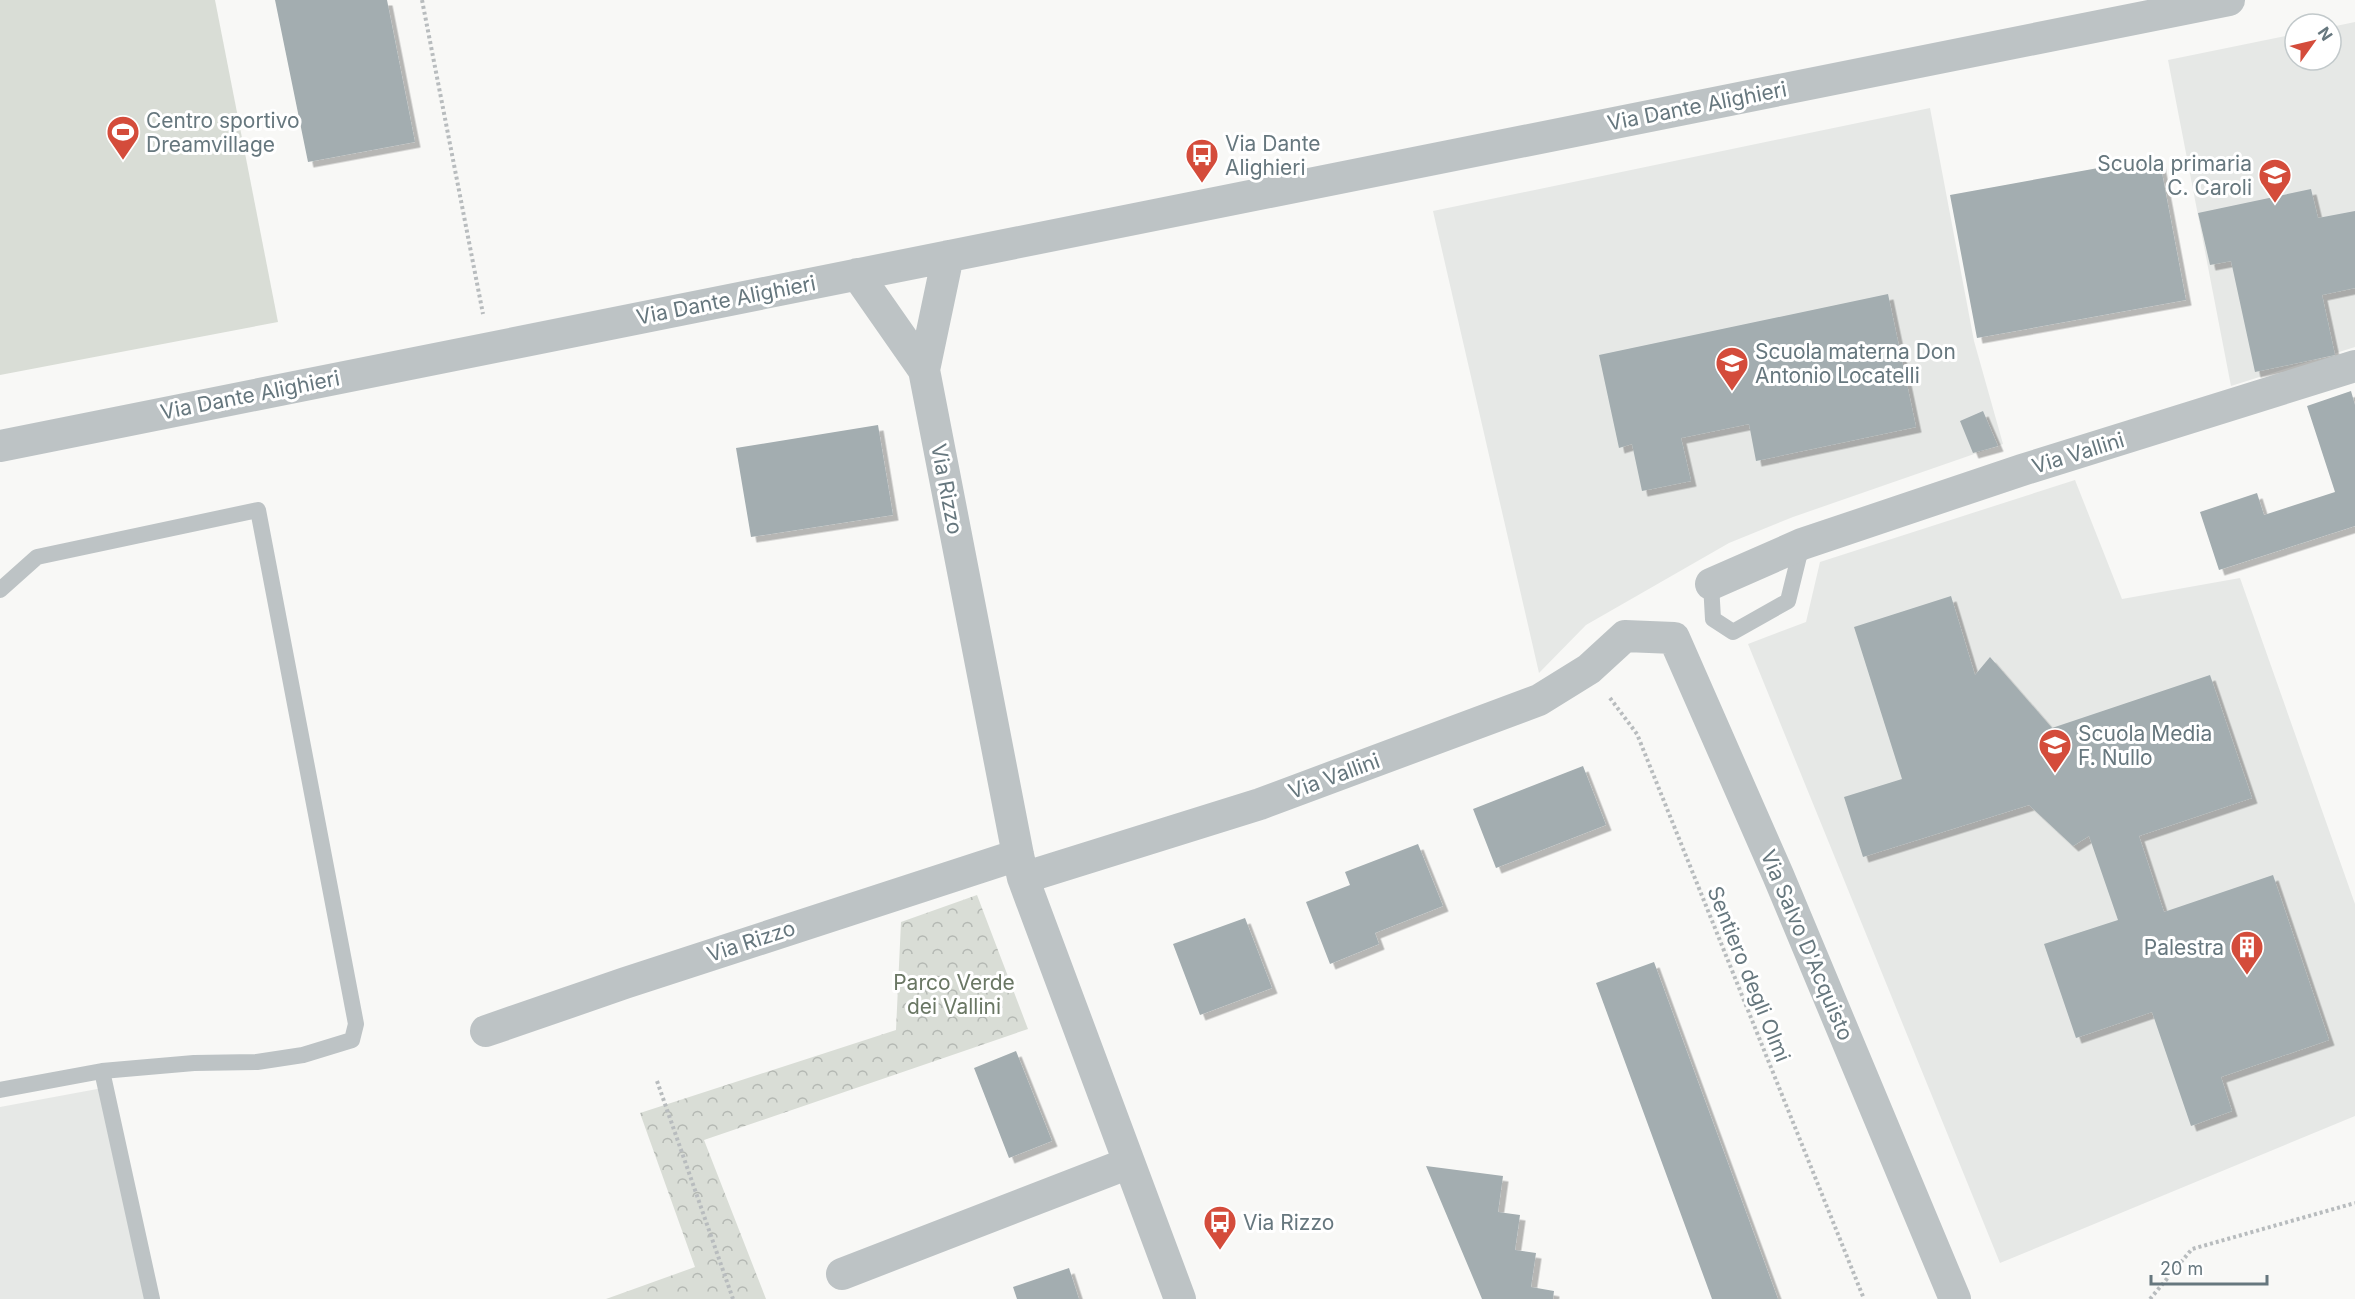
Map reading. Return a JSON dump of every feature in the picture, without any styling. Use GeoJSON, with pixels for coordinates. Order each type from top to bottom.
{"type":"FeatureCollection","features":[{"type":"Feature","properties":{"kind":"street","name":"Via Dante Alighieri"},"geometry":{"type":"LineString","coordinates":[[0,446],[2229,0]]}},
{"type":"Feature","properties":{"kind":"street","name":"Via Rizzo"},"geometry":{"type":"LineString","coordinates":[[948,256],[924,370],[1020,866],[1180,1299]]}},
{"type":"Feature","properties":{"kind":"street","name":"Via Rizzo"},"geometry":{"type":"LineString","coordinates":[[857,274],[924,370]]}},
{"type":"Feature","properties":{"kind":"street","name":"Via Vallini"},"geometry":{"type":"LineString","coordinates":[[1711,584],[1802,543],[2022,470],[2355,366]]}},
{"type":"Feature","properties":{"kind":"street","name":"Via Vallini"},"geometry":{"type":"LineString","coordinates":[[1020,866],[1260,804],[1539,700],[1589,669],[1625,636]]}},
{"type":"Feature","properties":{"kind":"street","name":"Via Salvo D'Acquisto"},"geometry":{"type":"LineString","coordinates":[[1625,636],[1674,638],[1779,875],[1955,1299]]}},
{"type":"Feature","properties":{"kind":"street","name":"Via Rizzo"},"geometry":{"type":"LineString","coordinates":[[486,1031],[625,983],[1020,866]]}},
{"type":"Feature","properties":{"kind":"street"},"geometry":{"type":"LineString","coordinates":[[842,1274],[1129,1163]]}},
{"type":"Feature","properties":{"kind":"lane"},"geometry":{"type":"LineString","coordinates":[[0,590],[37,557],[258,510],[356,1024],[352,1040],[303,1055],[257,1062],[194,1063],[102,1071],[0,1090]]}},
{"type":"Feature","properties":{"kind":"lane","name":"Via Vallini"},"geometry":{"type":"LineString","coordinates":[[1711,584],[1713,619],[1733,632],[1788,601],[1802,543]]}},
{"type":"Feature","properties":{"kind":"lane"},"geometry":{"type":"LineString","coordinates":[[102,1071],[152,1299]]}},
{"type":"Feature","properties":{"kind":"path"},"geometry":{"type":"LineString","coordinates":[[422,0],[487,335],[494,346]]}},
{"type":"Feature","properties":{"kind":"path","name":"Sentiero degli Olmi"},"geometry":{"type":"LineString","coordinates":[[1589,669],[1637,734],[1864,1299]]}},
{"type":"Feature","properties":{"kind":"path"},"geometry":{"type":"LineString","coordinates":[[657,1081],[733,1299]]}},
{"type":"Feature","properties":{"kind":"path"},"geometry":{"type":"LineString","coordinates":[[2150,1299],[2192,1249],[2355,1203]]}},
{"type":"Feature","properties":{"kind":"shaded area","name":"Scuola primaria C. Caroli"},"geometry":{"type":"Polygon","coordinates":[[[2355,22],[2355,347],[2231,386],[2168,60],[2283,36],[2283,72],[2343,72],[2343,24],[2355,22]]]}},
{"type":"Feature","properties":{"kind":"shaded area","name":"Scuola materna Don Antonio Locatelli"},"geometry":{"type":"Polygon","coordinates":[[[1930,108],[1974,341],[2003,444],[1793,517],[1729,543],[1586,625],[1539,673],[1433,211],[1930,108]]]}},
{"type":"Feature","properties":{"kind":"shaded area","name":"Scuola Media F. Nullo"},"geometry":{"type":"Polygon","coordinates":[[[2075,480],[2122,599],[2240,578],[2355,904],[2355,1116],[2000,1263],[1748,644],[1806,622],[1820,562],[2075,480]]]}},
{"type":"Feature","properties":{"kind":"shaded area"},"geometry":{"type":"Polygon","coordinates":[[[108,1087],[146,1299],[0,1299],[0,1107],[108,1087]]]}},
{"type":"Feature","properties":{"kind":"green space","name":"Centro sportivo Dreamvillage"},"geometry":{"type":"Polygon","coordinates":[[[0,0],[215,0],[278,322],[0,375],[0,0]]]}},
{"type":"Feature","properties":{"kind":"green space","name":"Parco Verde dei Vallini"},"geometry":{"type":"Polygon","coordinates":[[[977,895],[1028,1029],[704,1140],[766,1299],[606,1299],[695,1267],[640,1113],[896,1030],[901,922],[977,895]]]}},
{"type":"Feature","properties":{"kind":"building"},"geometry":{"type":"Polygon","coordinates":[[[275,0],[387,0],[415,142],[308,162],[275,0]]]}},
{"type":"Feature","properties":{"kind":"building"},"geometry":{"type":"Polygon","coordinates":[[[2159,157],[2186,300],[1977,338],[1950,195],[2159,157]]]}},
{"type":"Feature","properties":{"kind":"building"},"geometry":{"type":"Polygon","coordinates":[[[2311,189],[2318,218],[2355,211],[2355,288],[2322,295],[2335,355],[2255,372],[2231,261],[2210,265],[2198,213],[2311,189]]]}},
{"type":"Feature","properties":{"kind":"building"},"geometry":{"type":"Polygon","coordinates":[[[1888,294],[1916,427],[1756,461],[1749,424],[1681,438],[1691,481],[1642,491],[1632,444],[1619,448],[1599,355],[1888,294]]]}},
{"type":"Feature","properties":{"kind":"building"},"geometry":{"type":"Polygon","coordinates":[[[2351,391],[2355,405],[2355,526],[2219,570],[2200,512],[2257,493],[2264,515],[2335,492],[2307,406],[2351,391]]]}},
{"type":"Feature","properties":{"kind":"building"},"geometry":{"type":"Polygon","coordinates":[[[1983,411],[1998,446],[1973,453],[1960,421],[1983,411]]]}},
{"type":"Feature","properties":{"kind":"building"},"geometry":{"type":"Polygon","coordinates":[[[878,425],[893,515],[751,537],[736,448],[878,425]]]}},
{"type":"Feature","properties":{"kind":"building"},"geometry":{"type":"Polygon","coordinates":[[[1951,596],[1975,675],[1990,657],[2052,728],[2210,675],[2252,798],[2139,836],[2164,912],[2273,875],[2329,1040],[2221,1077],[2232,1111],[2191,1126],[2152,1012],[2076,1038],[2044,944],[2118,920],[2089,836],[2073,846],[2029,805],[1863,857],[1844,797],[1902,779],[1854,627],[1951,596]]]}},
{"type":"Feature","properties":{"kind":"building"},"geometry":{"type":"Polygon","coordinates":[[[1583,766],[1606,825],[1496,868],[1473,809],[1583,766]]]}},
{"type":"Feature","properties":{"kind":"building"},"geometry":{"type":"Polygon","coordinates":[[[1418,844],[1443,906],[1375,933],[1379,944],[1330,964],[1306,902],[1350,885],[1345,872],[1418,844]]]}},
{"type":"Feature","properties":{"kind":"building"},"geometry":{"type":"Polygon","coordinates":[[[1245,918],[1272,988],[1200,1015],[1173,944],[1245,918]]]}},
{"type":"Feature","properties":{"kind":"building"},"geometry":{"type":"Polygon","coordinates":[[[1654,962],[1778,1299],[1712,1299],[1596,983],[1654,962]]]}},
{"type":"Feature","properties":{"kind":"building"},"geometry":{"type":"Polygon","coordinates":[[[1016,1051],[1052,1141],[1009,1158],[974,1068],[1016,1051]]]}},
{"type":"Feature","properties":{"kind":"building"},"geometry":{"type":"Polygon","coordinates":[[[1426,1166],[1503,1176],[1498,1212],[1520,1215],[1515,1250],[1536,1253],[1531,1287],[1554,1291],[1553,1299],[1482,1299],[1426,1166]]]}},
{"type":"Feature","properties":{"kind":"building"},"geometry":{"type":"Polygon","coordinates":[[[1069,1268],[1079,1299],[1017,1299],[1013,1287],[1069,1268]]]}},
{"type":"Feature","properties":{"kind":"place","name":"Centro sportivo Dreamvillage"},"geometry":{"type":"Point","coordinates":[123,161]}},
{"type":"Feature","properties":{"kind":"place","name":"Via Dante Alighieri"},"geometry":{"type":"Point","coordinates":[1202,184]}},
{"type":"Feature","properties":{"kind":"place","name":"Scuola primaria C. Caroli"},"geometry":{"type":"Point","coordinates":[2275,204]}},
{"type":"Feature","properties":{"kind":"place","name":"Scuola materna Don Antonio Locatelli"},"geometry":{"type":"Point","coordinates":[1732,392]}},
{"type":"Feature","properties":{"kind":"place","name":"Scuola Media F. Nullo"},"geometry":{"type":"Point","coordinates":[2055,774]}},
{"type":"Feature","properties":{"kind":"place","name":"Palestra"},"geometry":{"type":"Point","coordinates":[2247,976]}},
{"type":"Feature","properties":{"kind":"place","name":"Via Rizzo"},"geometry":{"type":"Point","coordinates":[1220,1251]}}]}
